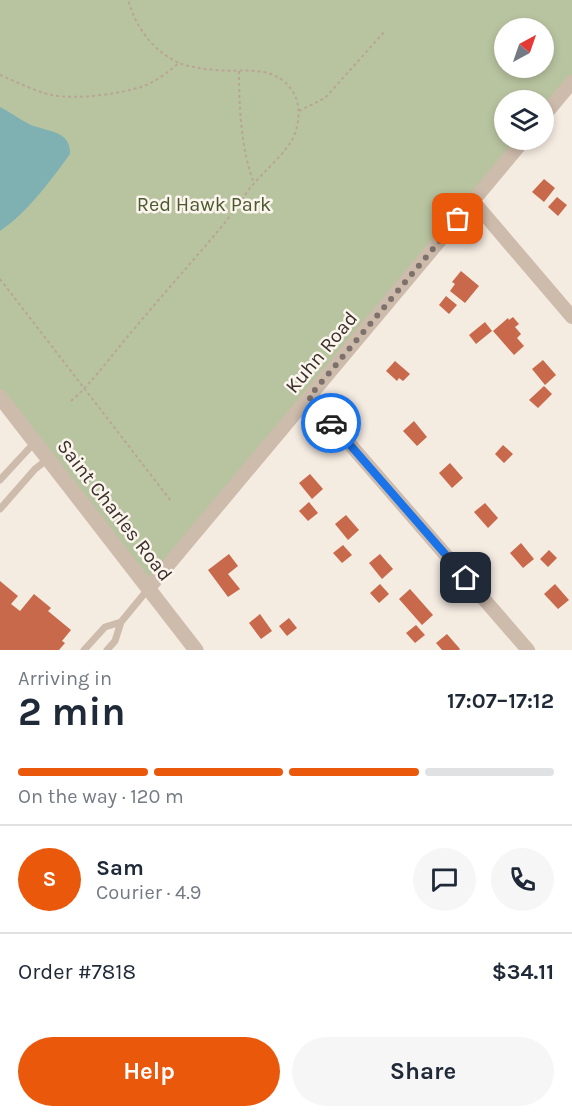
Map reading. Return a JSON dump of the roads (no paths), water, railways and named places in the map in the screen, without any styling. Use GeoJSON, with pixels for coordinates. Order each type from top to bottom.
{"type":"FeatureCollection","features":[{"type":"Feature","properties":{"kind":"street"},"geometry":{"type":"LineString","coordinates":[[554,104],[572,82]]}},
{"type":"Feature","properties":{"kind":"street","name":"Kuhn Road"},"geometry":{"type":"LineString","coordinates":[[148,588],[516,150]]}},
{"type":"Feature","properties":{"kind":"street"},"geometry":{"type":"LineString","coordinates":[[473,201],[572,317]]}},
{"type":"Feature","properties":{"kind":"street","name":"Saint Charles Road"},"geometry":{"type":"LineString","coordinates":[[0,397],[196,650]]}},
{"type":"Feature","properties":{"kind":"street"},"geometry":{"type":"LineString","coordinates":[[309,397],[528,650]]}},
{"type":"Feature","properties":{"kind":"lane"},"geometry":{"type":"LineString","coordinates":[[0,480],[35,442]]}},
{"type":"Feature","properties":{"kind":"lane"},"geometry":{"type":"LineString","coordinates":[[0,509],[35,469],[48,459]]}},
{"type":"Feature","properties":{"kind":"lane"},"geometry":{"type":"LineString","coordinates":[[107,650],[115,641],[121,622],[148,588]]}},
{"type":"Feature","properties":{"kind":"lane"},"geometry":{"type":"LineString","coordinates":[[84,650],[105,627],[121,622]]}},
{"type":"Feature","properties":{"kind":"water"},"geometry":{"type":"Polygon","coordinates":[[[0,107],[35,127],[62,136],[69,146],[70,154],[29,206],[0,231],[0,107]]]}},
{"type":"Feature","properties":{"kind":"park label","name":"Red Hawk Park"},"geometry":{"type":"Point","coordinates":[204,204]}}]}
